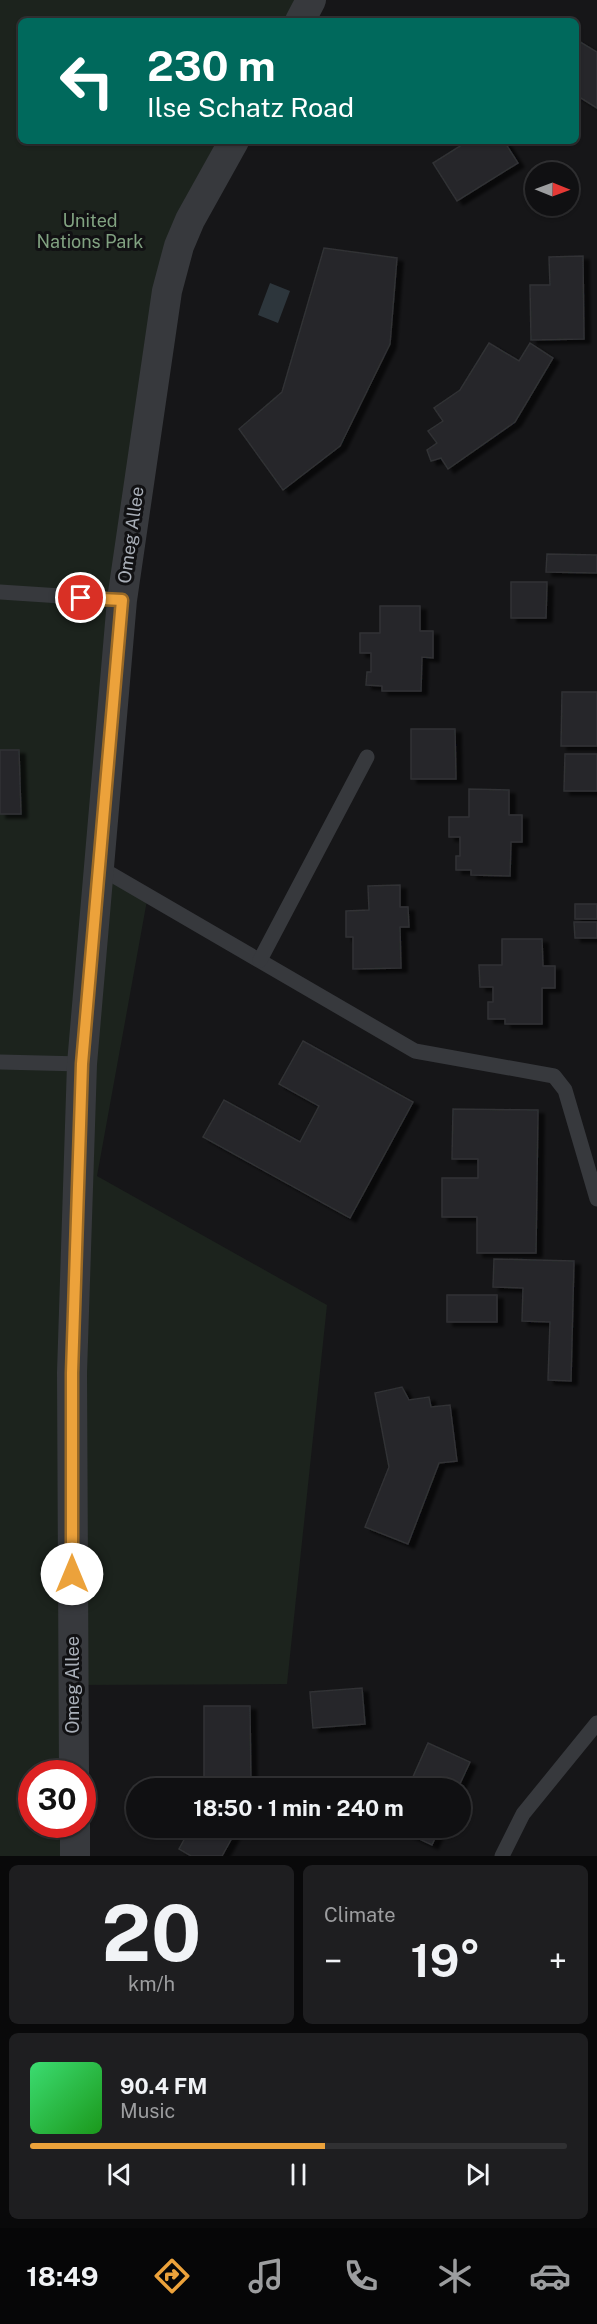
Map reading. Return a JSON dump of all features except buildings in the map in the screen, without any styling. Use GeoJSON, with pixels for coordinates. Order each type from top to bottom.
{"type":"FeatureCollection","features":[{"type":"Feature","properties":{"kind":"street"},"geometry":{"type":"LineString","coordinates":[[302,18],[311,0]]}},
{"type":"Feature","properties":{"kind":"street","name":"Omeg Allee"},"geometry":{"type":"LineString","coordinates":[[74,1760],[72,1373],[82,1064],[97,866],[122,600],[167,291],[179,246],[190,220],[232,144]]}},
{"type":"Feature","properties":{"kind":"street"},"geometry":{"type":"LineString","coordinates":[[75,1838],[75,1856]]}},
{"type":"Feature","properties":{"kind":"lane"},"geometry":{"type":"LineString","coordinates":[[0,592],[122,600]]}},
{"type":"Feature","properties":{"kind":"lane"},"geometry":{"type":"LineString","coordinates":[[260,960],[367,757]]}},
{"type":"Feature","properties":{"kind":"lane"},"geometry":{"type":"LineString","coordinates":[[97,866],[415,1051],[554,1076],[565,1090],[597,1199]]}},
{"type":"Feature","properties":{"kind":"lane"},"geometry":{"type":"LineString","coordinates":[[0,1062],[82,1064]]}},
{"type":"Feature","properties":{"kind":"lane"},"geometry":{"type":"LineString","coordinates":[[502,1856],[523,1814],[597,1723]]}},
{"type":"Feature","properties":{"kind":"green space","name":"United Nations Park"},"geometry":{"type":"Polygon","coordinates":[[[0,0],[315,0],[306,18],[18,18],[18,144],[235,144],[179,246],[97,866],[148,895],[97,1176],[327,1305],[287,1684],[73,1685],[74,1760],[18,1760],[18,1838],[75,1838],[75,1856],[0,1856],[0,0]]]}},
{"type":"Feature","properties":{"kind":"shaded area"},"geometry":{"type":"Polygon","coordinates":[[[270,283],[290,291],[278,323],[258,315],[270,283]]]}},
{"type":"Feature","properties":{"kind":"route"},"geometry":{"type":"LineString","coordinates":[[72,1574],[72,1373],[82,1064],[97,866],[122,600],[81,598]]}}]}
